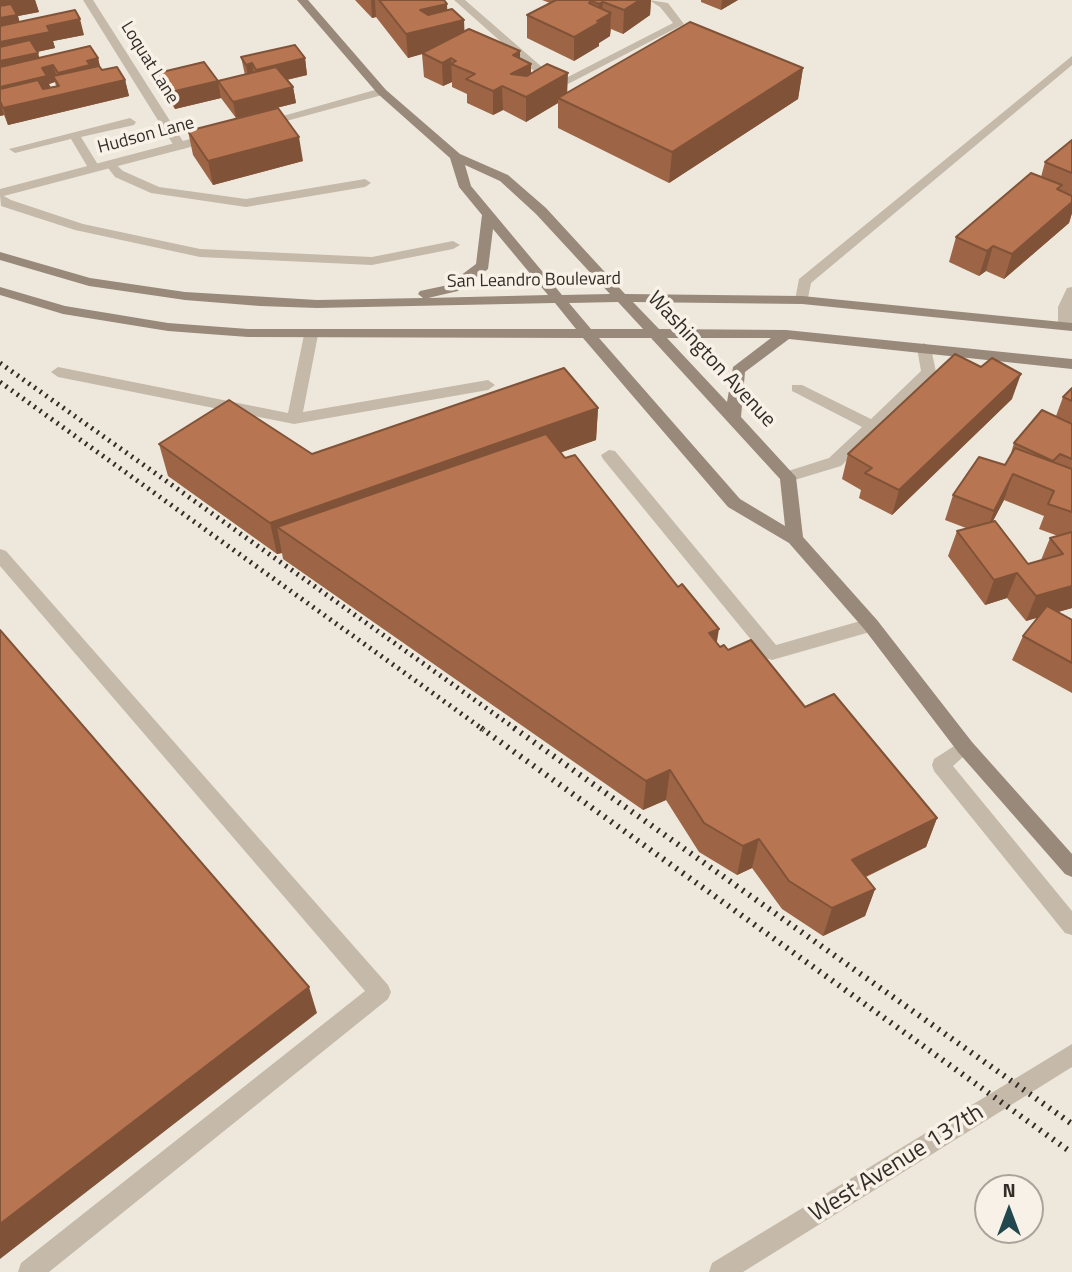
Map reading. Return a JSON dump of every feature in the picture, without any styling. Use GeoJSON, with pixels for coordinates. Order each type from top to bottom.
{"type":"FeatureCollection","features":[{"type":"Feature","properties":{"kind":"main road","name":"Washington Avenue"},"geometry":{"type":"LineString","coordinates":[[302,0],[382,92],[456,157],[504,178],[541,211],[788,477]]}},
{"type":"Feature","properties":{"kind":"main road","name":"Washington Avenue"},"geometry":{"type":"LineString","coordinates":[[456,157],[465,187],[558,300],[734,503],[795,539],[871,625],[965,747],[1072,868]]}},
{"type":"Feature","properties":{"kind":"main road"},"geometry":{"type":"LineString","coordinates":[[388,303],[453,288],[481,269],[487,216]]}},
{"type":"Feature","properties":{"kind":"main road","name":"San Leandro Boulevard"},"geometry":{"type":"LineString","coordinates":[[0,256],[89,282],[185,296],[305,304],[622,299],[802,300],[1068,327]]}},
{"type":"Feature","properties":{"kind":"main road"},"geometry":{"type":"LineString","coordinates":[[0,291],[63,310],[168,327],[311,335],[586,332],[786,334],[1072,363]]}},
{"type":"Feature","properties":{"kind":"main road"},"geometry":{"type":"LineString","coordinates":[[733,417],[738,370],[786,334]]}},
{"type":"Feature","properties":{"kind":"main road"},"geometry":{"type":"LineString","coordinates":[[788,477],[795,539]]}},
{"type":"Feature","properties":{"kind":"street","name":"Loquat Lane"},"geometry":{"type":"LineString","coordinates":[[88,0],[180,146]]}},
{"type":"Feature","properties":{"kind":"street"},"geometry":{"type":"LineString","coordinates":[[460,0],[539,70],[565,82],[679,24],[664,5],[654,0]]}},
{"type":"Feature","properties":{"kind":"street"},"geometry":{"type":"LineString","coordinates":[[802,300],[804,282],[1072,59]]}},
{"type":"Feature","properties":{"kind":"street"},"geometry":{"type":"LineString","coordinates":[[246,128],[382,92]]}},
{"type":"Feature","properties":{"kind":"street"},"geometry":{"type":"LineString","coordinates":[[15,149],[130,122]]}},
{"type":"Feature","properties":{"kind":"street","name":"Hudson Lane"},"geometry":{"type":"LineString","coordinates":[[0,196],[94,168],[233,132]]}},
{"type":"Feature","properties":{"kind":"street"},"geometry":{"type":"LineString","coordinates":[[74,135],[94,168]]}},
{"type":"Feature","properties":{"kind":"street"},"geometry":{"type":"LineString","coordinates":[[111,164],[120,174],[156,190],[246,203],[365,183]]}},
{"type":"Feature","properties":{"kind":"street"},"geometry":{"type":"LineString","coordinates":[[0,196],[6,203],[80,227],[200,253],[372,261],[453,245]]}},
{"type":"Feature","properties":{"kind":"street"},"geometry":{"type":"LineString","coordinates":[[1068,327],[1065,307],[1072,290]]}},
{"type":"Feature","properties":{"kind":"street"},"geometry":{"type":"LineString","coordinates":[[294,418],[311,335]]}},
{"type":"Feature","properties":{"kind":"street"},"geometry":{"type":"LineString","coordinates":[[788,477],[835,462],[929,372],[924,348]]}},
{"type":"Feature","properties":{"kind":"street"},"geometry":{"type":"LineString","coordinates":[[58,372],[294,418],[488,385]]}},
{"type":"Feature","properties":{"kind":"street"},"geometry":{"type":"LineString","coordinates":[[797,388],[872,426]]}},
{"type":"Feature","properties":{"kind":"street"},"geometry":{"type":"LineString","coordinates":[[609,455],[772,653],[871,625]]}},
{"type":"Feature","properties":{"kind":"street"},"geometry":{"type":"LineString","coordinates":[[0,555],[380,992],[30,1272]]}},
{"type":"Feature","properties":{"kind":"street"},"geometry":{"type":"LineString","coordinates":[[965,747],[941,765],[1072,926]]}},
{"type":"Feature","properties":{"kind":"street","name":"West Avenue 137th"},"geometry":{"type":"LineString","coordinates":[[720,1272],[1072,1055]]}},
{"type":"Feature","properties":{"kind":"building"},"geometry":{"type":"Polygon","coordinates":[[[379,0],[444,0],[447,4],[420,10],[428,15],[452,9],[464,20],[406,34],[379,0]]]}},
{"type":"Feature","properties":{"kind":"building"},"geometry":{"type":"Polygon","coordinates":[[[556,0],[640,0],[624,10],[603,2],[599,4],[591,1],[589,3],[611,13],[574,37],[527,15],[556,0]]]}},
{"type":"Feature","properties":{"kind":"building"},"geometry":{"type":"Polygon","coordinates":[[[11,4],[17,15],[0,18],[0,6],[11,4]]]}},
{"type":"Feature","properties":{"kind":"building"},"geometry":{"type":"Polygon","coordinates":[[[75,10],[80,19],[47,26],[50,32],[0,42],[0,26],[75,10]]]}},
{"type":"Feature","properties":{"kind":"building"},"geometry":{"type":"Polygon","coordinates":[[[690,22],[803,68],[672,152],[558,98],[690,22]]]}},
{"type":"Feature","properties":{"kind":"building"},"geometry":{"type":"Polygon","coordinates":[[[469,29],[520,51],[513,55],[531,64],[511,74],[527,76],[547,64],[568,73],[526,97],[502,86],[493,91],[466,79],[475,74],[451,64],[456,61],[451,58],[442,63],[422,53],[469,29]]]}},
{"type":"Feature","properties":{"kind":"building"},"geometry":{"type":"Polygon","coordinates":[[[30,40],[38,53],[0,61],[0,47],[30,40]]]}},
{"type":"Feature","properties":{"kind":"building"},"geometry":{"type":"Polygon","coordinates":[[[295,45],[305,58],[256,70],[252,63],[246,65],[241,57],[295,45]]]}},
{"type":"Feature","properties":{"kind":"building"},"geometry":{"type":"Polygon","coordinates":[[[90,46],[98,58],[87,61],[90,65],[58,73],[53,65],[42,68],[47,76],[0,87],[0,67],[90,46]]]}},
{"type":"Feature","properties":{"kind":"building"},"geometry":{"type":"Polygon","coordinates":[[[204,62],[218,81],[171,92],[158,73],[204,62]]]}},
{"type":"Feature","properties":{"kind":"building"},"geometry":{"type":"Polygon","coordinates":[[[99,66],[102,70],[117,67],[125,80],[3,108],[0,101],[0,89],[38,80],[43,89],[59,86],[53,76],[99,66]]]}},
{"type":"Feature","properties":{"kind":"building"},"geometry":{"type":"Polygon","coordinates":[[[276,67],[293,87],[233,102],[218,81],[276,67]]]}},
{"type":"Feature","properties":{"kind":"building"},"geometry":{"type":"Polygon","coordinates":[[[278,108],[299,137],[208,161],[188,131],[278,108]]]}},
{"type":"Feature","properties":{"kind":"building"},"geometry":{"type":"Polygon","coordinates":[[[1072,140],[1072,173],[1045,162],[1072,140]]]}},
{"type":"Feature","properties":{"kind":"building"},"geometry":{"type":"Polygon","coordinates":[[[1031,173],[1062,185],[1057,189],[1072,196],[1072,202],[1012,254],[993,246],[987,251],[956,237],[1031,173]]]}},
{"type":"Feature","properties":{"kind":"building"},"geometry":{"type":"Polygon","coordinates":[[[955,354],[981,367],[992,358],[1021,374],[899,490],[865,473],[872,468],[848,454],[955,354]]]}},
{"type":"Feature","properties":{"kind":"building"},"geometry":{"type":"Polygon","coordinates":[[[564,368],[598,408],[270,523],[159,444],[229,400],[312,454],[564,368]]]}},
{"type":"Feature","properties":{"kind":"building"},"geometry":{"type":"Polygon","coordinates":[[[1072,388],[1072,401],[1063,397],[1072,388]]]}},
{"type":"Feature","properties":{"kind":"building"},"geometry":{"type":"Polygon","coordinates":[[[1042,410],[1072,424],[1072,459],[1060,454],[1053,461],[1014,443],[1042,410]]]}},
{"type":"Feature","properties":{"kind":"building"},"geometry":{"type":"Polygon","coordinates":[[[546,434],[565,458],[575,455],[678,587],[682,584],[719,629],[709,633],[720,647],[724,645],[728,650],[751,640],[805,707],[834,694],[937,818],[852,860],[875,889],[832,908],[789,881],[759,839],[743,846],[704,823],[670,770],[646,781],[277,527],[546,434]]]}},
{"type":"Feature","properties":{"kind":"building"},"geometry":{"type":"Polygon","coordinates":[[[1015,448],[1072,469],[1072,512],[1048,504],[1054,491],[1013,474],[994,511],[953,495],[979,457],[1005,465],[1015,448]]]}},
{"type":"Feature","properties":{"kind":"building"},"geometry":{"type":"Polygon","coordinates":[[[995,521],[1028,564],[1063,554],[1050,538],[1072,532],[1072,586],[1036,596],[1017,573],[994,580],[957,531],[995,521]]]}},
{"type":"Feature","properties":{"kind":"building"},"geometry":{"type":"Polygon","coordinates":[[[1047,606],[1072,620],[1072,663],[1023,636],[1047,606]]]}},
{"type":"Feature","properties":{"kind":"building"},"geometry":{"type":"Polygon","coordinates":[[[0,630],[309,987],[0,1224],[0,630]]]}},
{"type":"Feature","properties":{"kind":"railway"},"geometry":{"type":"LineString","coordinates":[[0,363],[517,730]]}},
{"type":"Feature","properties":{"kind":"railway"},"geometry":{"type":"LineString","coordinates":[[0,382],[484,730]]}},
{"type":"Feature","properties":{"kind":"railway"},"geometry":{"type":"LineString","coordinates":[[481,728],[1072,1153]]}},
{"type":"Feature","properties":{"kind":"railway"},"geometry":{"type":"LineString","coordinates":[[514,728],[1072,1124]]}}]}
